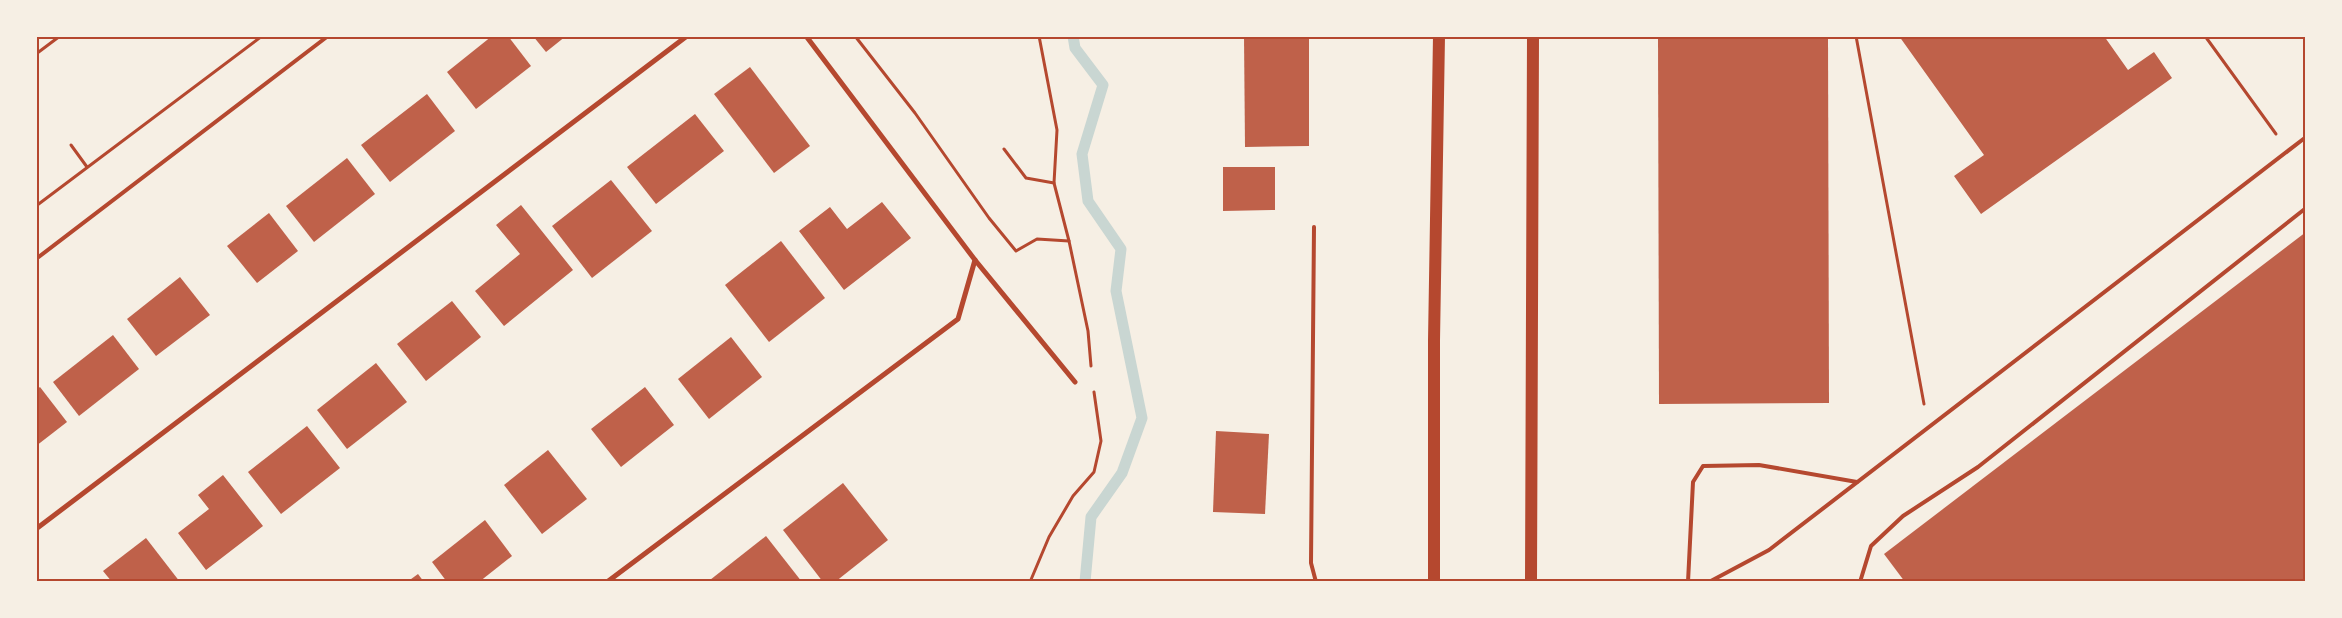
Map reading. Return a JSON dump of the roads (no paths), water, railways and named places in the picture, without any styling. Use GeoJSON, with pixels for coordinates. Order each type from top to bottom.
{"type":"FeatureCollection","features":[{"type":"Feature","properties":{"kind":"main road"},"geometry":{"type":"LineString","coordinates":[[1434,582],[1434,341],[1439,36]]}},
{"type":"Feature","properties":{"kind":"main road"},"geometry":{"type":"LineString","coordinates":[[1531,582],[1533,36]]}},
{"type":"Feature","properties":{"kind":"street"},"geometry":{"type":"LineString","coordinates":[[36,529],[687,36]]}},
{"type":"Feature","properties":{"kind":"street"},"geometry":{"type":"LineString","coordinates":[[806,36],[975,260],[1075,382]]}},
{"type":"Feature","properties":{"kind":"street"},"geometry":{"type":"LineString","coordinates":[[607,582],[958,319],[975,260]]}},
{"type":"Feature","properties":{"kind":"lane"},"geometry":{"type":"LineString","coordinates":[[36,259],[328,36]]}},
{"type":"Feature","properties":{"kind":"lane"},"geometry":{"type":"LineString","coordinates":[[1709,582],[1769,550],[2306,137]]}},
{"type":"Feature","properties":{"kind":"lane"},"geometry":{"type":"LineString","coordinates":[[1860,582],[1871,546],[1903,516],[1978,467],[2306,208]]}},
{"type":"Feature","properties":{"kind":"lane"},"geometry":{"type":"LineString","coordinates":[[1314,227],[1311,563],[1316,582]]}},
{"type":"Feature","properties":{"kind":"lane"},"geometry":{"type":"LineString","coordinates":[[1688,582],[1693,482],[1703,466],[1759,465],[1857,482]]}},
{"type":"Feature","properties":{"kind":"waterway"},"geometry":{"type":"LineString","coordinates":[[1073,36],[1075,48],[1103,85],[1082,154],[1088,201],[1121,249],[1116,291],[1142,418],[1122,473],[1091,517],[1085,582]]}}]}
